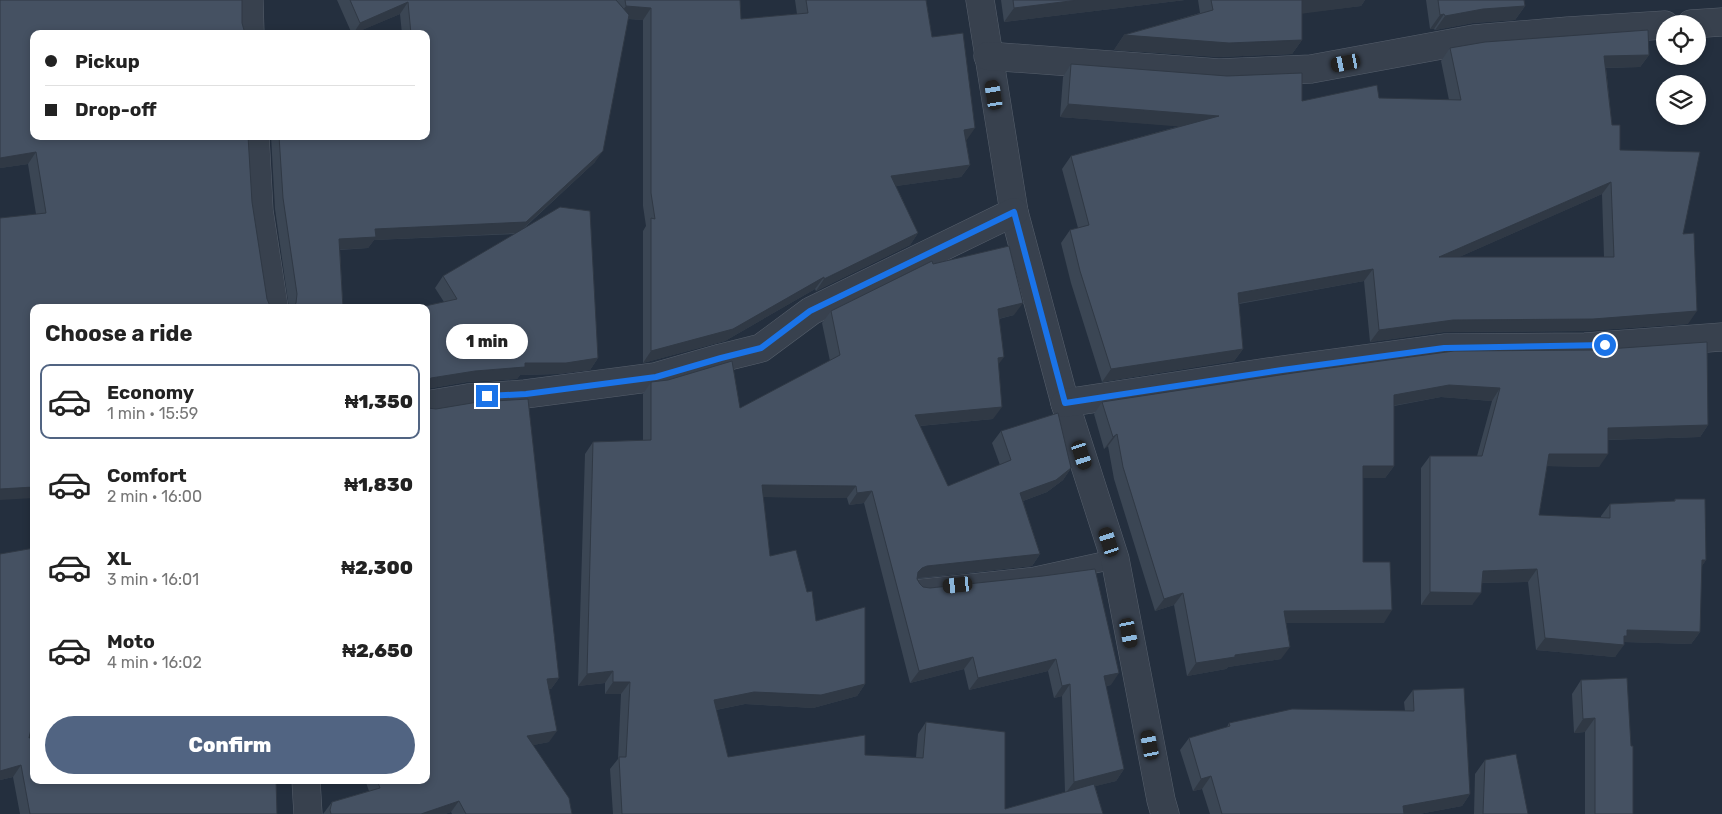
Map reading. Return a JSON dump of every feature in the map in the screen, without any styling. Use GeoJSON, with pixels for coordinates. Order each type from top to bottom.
{"type":"FeatureCollection","features":[{"type":"Feature","properties":{"kind":"street"},"geometry":{"type":"LineString","coordinates":[[249,0],[250,30]]}},
{"type":"Feature","properties":{"kind":"street"},"geometry":{"type":"LineString","coordinates":[[980,0],[1014,212],[1065,403],[1115,559],[1160,800],[1165,814]]}},
{"type":"Feature","properties":{"kind":"street"},"geometry":{"type":"LineString","coordinates":[[1706,23],[1722,22]]}},
{"type":"Feature","properties":{"kind":"street"},"geometry":{"type":"LineString","coordinates":[[988,56],[1219,72],[1311,69],[1474,39],[1656,26]]}},
{"type":"Feature","properties":{"kind":"street"},"geometry":{"type":"LineString","coordinates":[[255,140],[259,211],[273,304]]}},
{"type":"Feature","properties":{"kind":"street"},"geometry":{"type":"LineString","coordinates":[[430,404],[468,398],[526,394],[656,377],[761,348],[810,311],[1014,212]]}},
{"type":"Feature","properties":{"kind":"street"},"geometry":{"type":"LineString","coordinates":[[1065,403],[1444,348],[1585,346],[1722,337]]}},
{"type":"Feature","properties":{"kind":"street"},"geometry":{"type":"LineString","coordinates":[[306,784],[308,814]]}},
{"type":"Feature","properties":{"kind":"lane"},"geometry":{"type":"LineString","coordinates":[[920,589],[1032,577],[1115,559]]}},
{"type":"Feature","properties":{"kind":"building"},"geometry":{"type":"Polygon","coordinates":[[[0,0],[242,0],[242,23],[244,30],[30,30],[30,140],[248,140],[252,202],[269,304],[30,304],[30,487],[0,489],[0,218],[46,213],[36,152],[0,158],[0,0]]]}},
{"type":"Feature","properties":{"kind":"building"},"geometry":{"type":"Polygon","coordinates":[[[350,0],[616,0],[629,15],[603,151],[526,222],[375,229],[376,237],[339,239],[343,304],[295,304],[297,294],[283,198],[279,140],[430,140],[430,30],[411,30],[408,2],[360,23],[350,0]]]}},
{"type":"Feature","properties":{"kind":"building"},"geometry":{"type":"Polygon","coordinates":[[[625,0],[740,0],[741,19],[808,13],[806,0],[926,0],[932,37],[963,33],[975,128],[964,130],[970,165],[891,176],[918,233],[824,279],[824,277],[733,329],[651,351],[651,218],[655,219],[651,193],[651,8],[626,6],[625,0]]]}},
{"type":"Feature","properties":{"kind":"building"},"geometry":{"type":"Polygon","coordinates":[[[1013,0],[1078,0],[1014,8],[1013,0]]]}},
{"type":"Feature","properties":{"kind":"building"},"geometry":{"type":"Polygon","coordinates":[[[1211,0],[1302,0],[1302,40],[1229,43],[1124,35],[1213,10],[1211,0]]]}},
{"type":"Feature","properties":{"kind":"building"},"geometry":{"type":"Polygon","coordinates":[[[1438,0],[1524,0],[1525,6],[1483,9],[1445,16],[1444,14],[1440,15],[1438,0]]]}},
{"type":"Feature","properties":{"kind":"building"},"geometry":{"type":"Polygon","coordinates":[[[1648,30],[1649,55],[1604,56],[1612,125],[1620,125],[1620,150],[1700,152],[1683,234],[1694,233],[1697,311],[1593,319],[1453,320],[1379,330],[1373,269],[1238,293],[1243,349],[1111,369],[1080,271],[1070,230],[1089,225],[1071,156],[1219,116],[1068,104],[1071,64],[1227,76],[1302,73],[1302,101],[1377,85],[1379,98],[1461,100],[1450,48],[1485,42],[1648,30]],[[1611,182],[1439,257],[1614,257],[1611,182]]]}},
{"type":"Feature","properties":{"kind":"building"},"geometry":{"type":"Polygon","coordinates":[[[560,207],[590,211],[598,358],[566,363],[525,363],[525,367],[475,371],[430,379],[430,305],[457,299],[443,276],[560,207]]]}},
{"type":"Feature","properties":{"kind":"building"},"geometry":{"type":"Polygon","coordinates":[[[1009,246],[1023,303],[998,309],[1004,357],[998,358],[1002,407],[915,415],[948,486],[1011,460],[1001,431],[1058,413],[1071,468],[1056,480],[1020,493],[1040,554],[927,566],[918,572],[917,579],[923,587],[930,588],[1095,569],[1119,673],[1104,676],[1124,769],[1074,782],[1070,684],[1062,686],[1056,659],[978,678],[973,657],[919,671],[872,491],[857,493],[856,486],[762,485],[770,556],[796,550],[807,592],[812,591],[816,621],[865,607],[865,684],[821,695],[754,692],[714,700],[728,757],[865,735],[865,755],[923,758],[926,722],[1005,732],[1005,809],[1094,784],[1103,814],[622,814],[619,757],[626,757],[630,682],[613,682],[613,671],[587,674],[593,442],[651,440],[651,382],[668,380],[732,361],[740,408],[840,355],[831,311],[932,261],[933,264],[1009,246]]]}},
{"type":"Feature","properties":{"kind":"building"},"geometry":{"type":"Polygon","coordinates":[[[1707,342],[1708,425],[1608,428],[1608,454],[1549,454],[1539,515],[1610,518],[1610,504],[1675,501],[1675,499],[1705,499],[1706,560],[1702,560],[1700,632],[1627,630],[1627,636],[1624,636],[1624,645],[1545,638],[1537,569],[1483,571],[1481,593],[1430,592],[1430,456],[1482,456],[1500,388],[1449,385],[1394,395],[1394,466],[1363,466],[1363,562],[1390,562],[1392,610],[1284,611],[1290,647],[1196,663],[1183,593],[1164,599],[1123,467],[1117,434],[1113,437],[1102,402],[1454,351],[1594,350],[1707,342]]]}},
{"type":"Feature","properties":{"kind":"building"},"geometry":{"type":"Polygon","coordinates":[[[528,399],[559,678],[547,679],[557,731],[527,736],[569,798],[572,814],[466,814],[459,801],[421,814],[331,814],[332,802],[380,788],[378,784],[430,784],[430,408],[436,409],[478,402],[528,399]]]}},
{"type":"Feature","properties":{"kind":"building"},"geometry":{"type":"Polygon","coordinates":[[[30,549],[30,784],[276,784],[277,814],[30,814],[21,765],[0,771],[0,554],[30,549]]]}},
{"type":"Feature","properties":{"kind":"building"},"geometry":{"type":"Polygon","coordinates":[[[1627,678],[1631,746],[1633,746],[1633,814],[1595,814],[1595,718],[1583,719],[1581,680],[1627,678]]]}},
{"type":"Feature","properties":{"kind":"building"},"geometry":{"type":"Polygon","coordinates":[[[1464,688],[1470,794],[1403,806],[1404,814],[1222,814],[1211,776],[1201,779],[1189,738],[1230,726],[1229,723],[1292,709],[1414,711],[1413,690],[1464,688]]]}},
{"type":"Feature","properties":{"kind":"building"},"geometry":{"type":"Polygon","coordinates":[[[1516,754],[1528,814],[1483,814],[1485,760],[1516,754]]]}},
{"type":"Feature","properties":{"kind":"route"},"geometry":{"type":"LineString","coordinates":[[487,396],[526,394],[656,377],[761,348],[810,311],[1014,212],[1065,403],[1444,348],[1605,345]]}}]}
